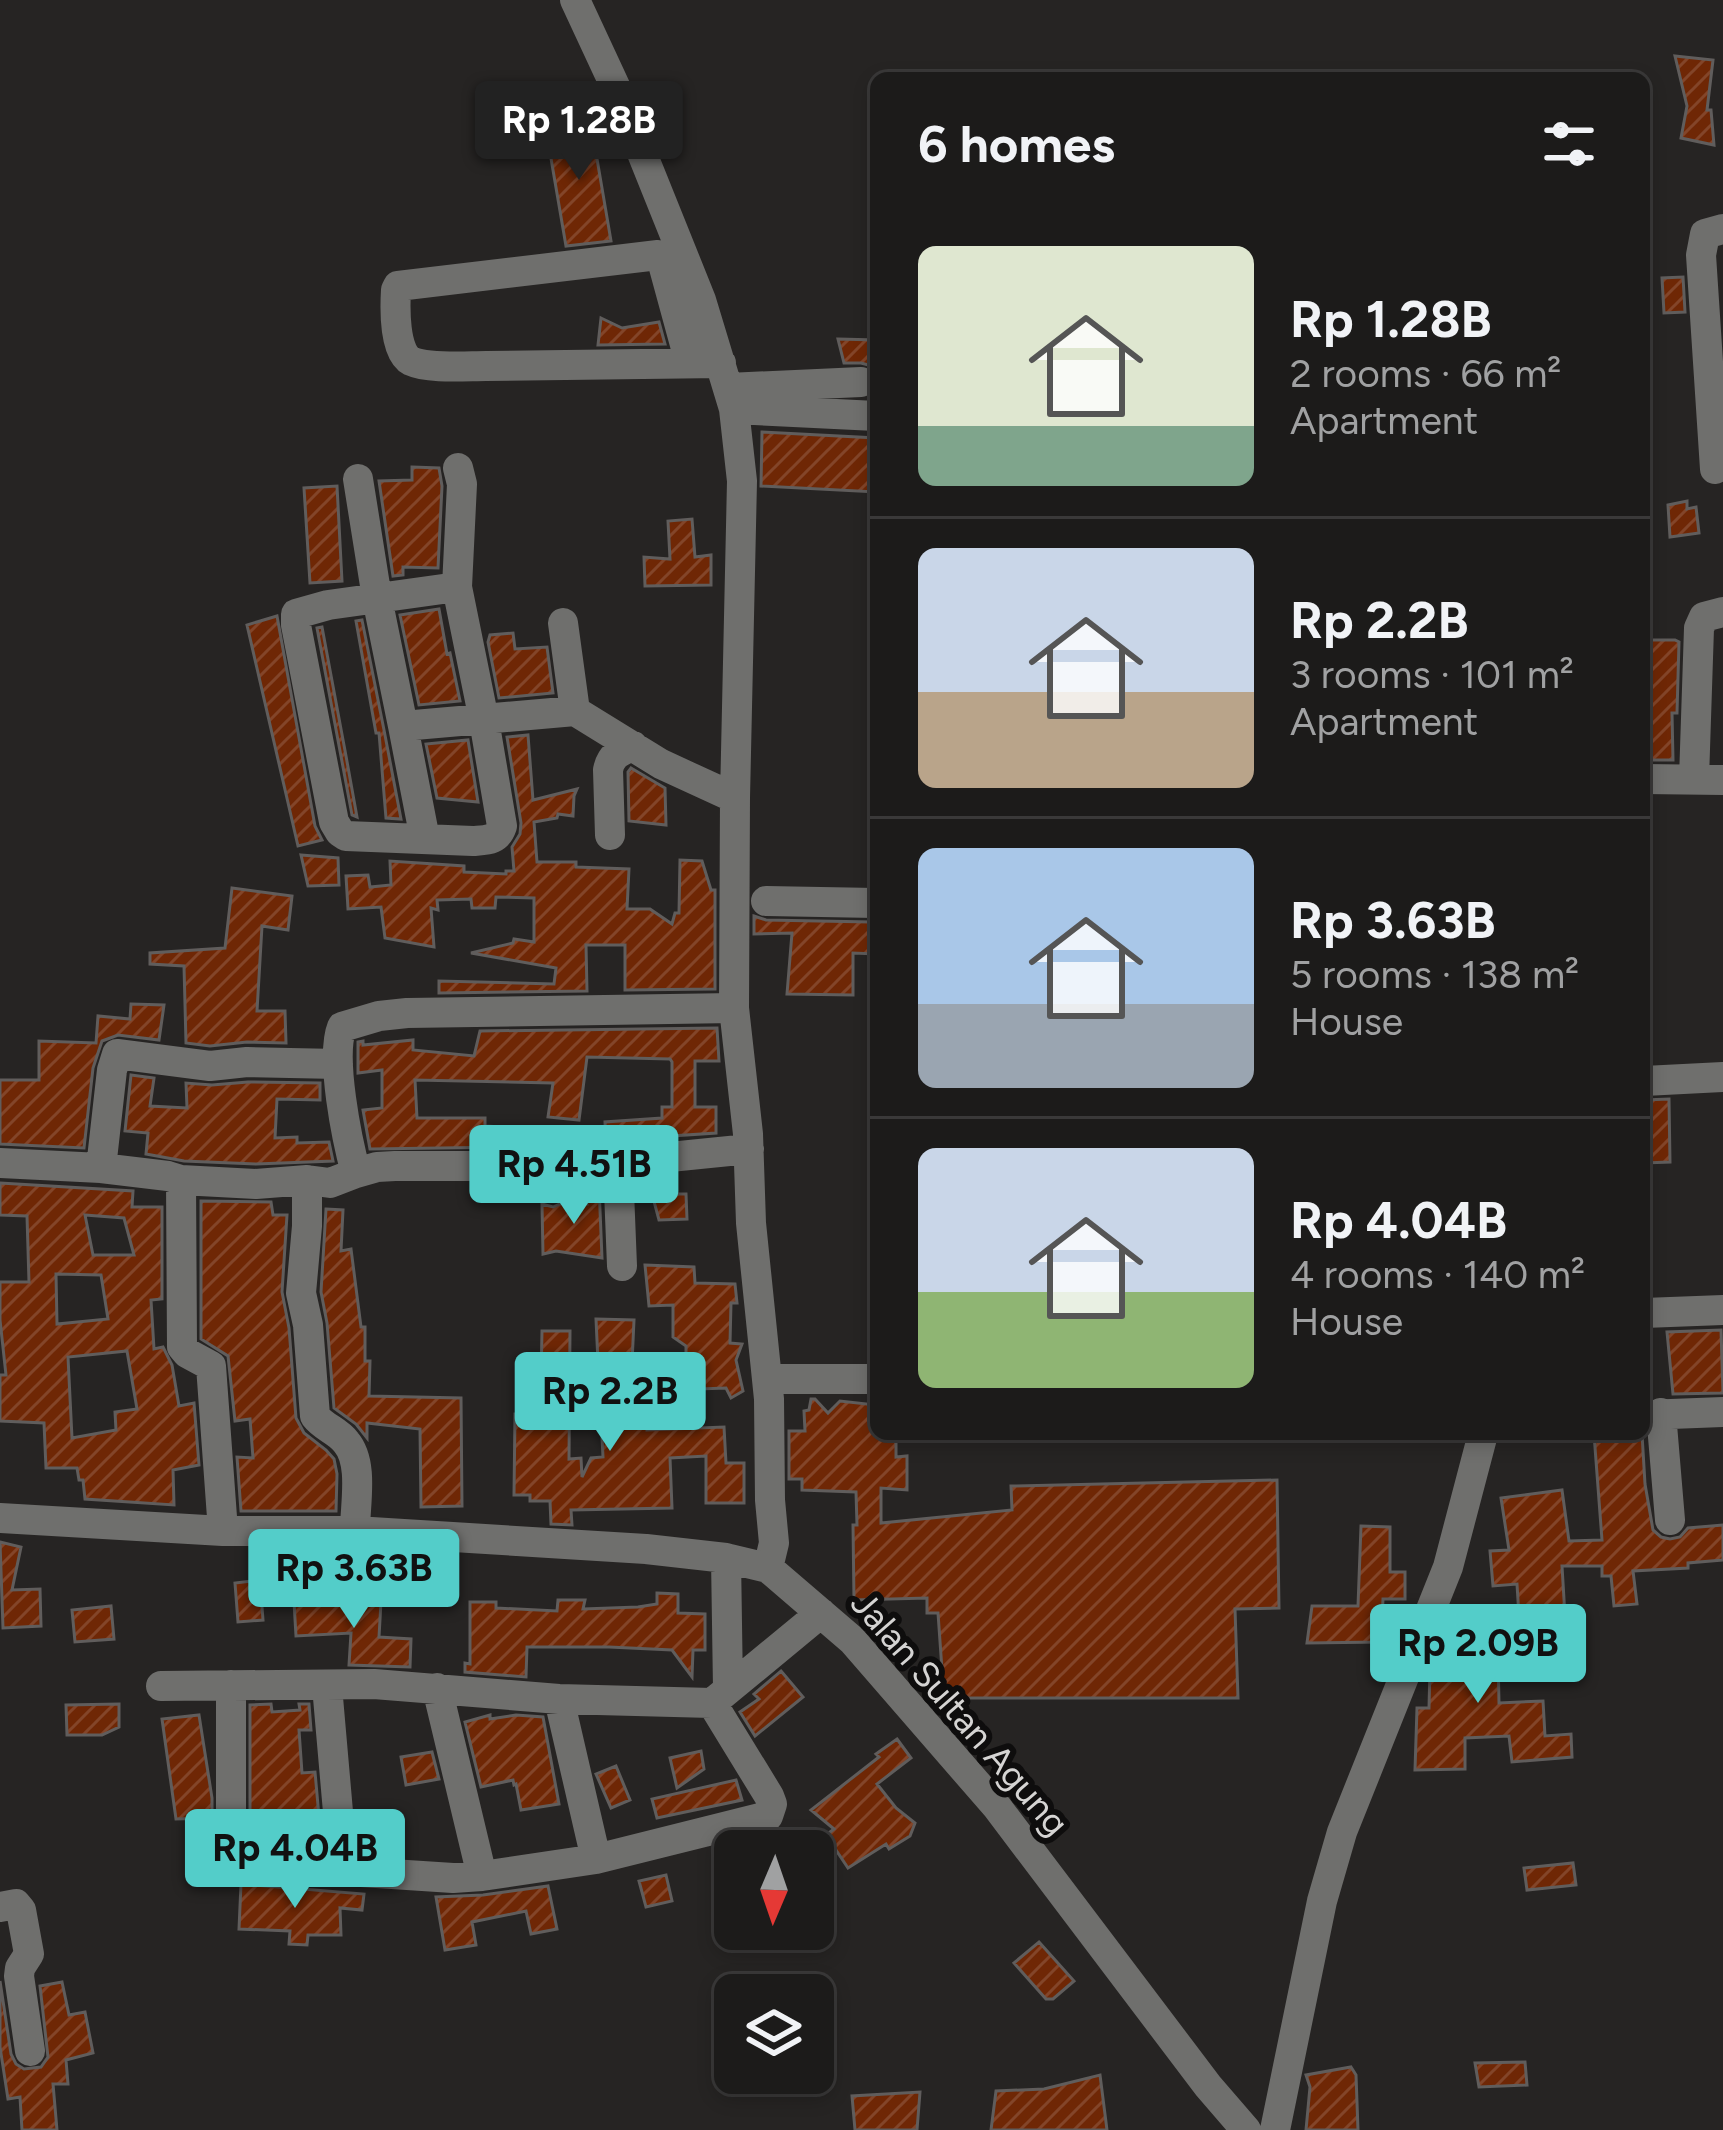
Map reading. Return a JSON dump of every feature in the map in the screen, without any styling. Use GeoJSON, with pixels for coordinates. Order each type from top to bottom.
{"type":"FeatureCollection","features":[{"type":"Feature","properties":{"kind":"street"},"geometry":{"type":"LineString","coordinates":[[575,0],[701,300],[742,481],[735,798],[750,900],[734,1008],[767,1379],[774,1544],[768,1568]]}},
{"type":"Feature","properties":{"kind":"street"},"geometry":{"type":"LineString","coordinates":[[1715,469],[1701,255],[1705,234],[1723,229]]}},
{"type":"Feature","properties":{"kind":"street"},"geometry":{"type":"LineString","coordinates":[[718,381],[658,255],[398,286],[396,290],[398,340],[412,362],[718,381],[861,382]]}},
{"type":"Feature","properties":{"kind":"street"},"geometry":{"type":"LineString","coordinates":[[718,381],[870,415]]}},
{"type":"Feature","properties":{"kind":"street"},"geometry":{"type":"LineString","coordinates":[[457,587],[296,614],[334,821],[346,836],[472,841],[493,839],[502,826],[457,587],[462,484],[458,468]]}},
{"type":"Feature","properties":{"kind":"street"},"geometry":{"type":"LineString","coordinates":[[358,479],[425,839]]}},
{"type":"Feature","properties":{"kind":"street"},"geometry":{"type":"LineString","coordinates":[[1650,778],[1708,779],[1699,628],[1705,617],[1723,613]]}},
{"type":"Feature","properties":{"kind":"street"},"geometry":{"type":"LineString","coordinates":[[563,623],[575,711]]}},
{"type":"Feature","properties":{"kind":"street"},"geometry":{"type":"LineString","coordinates":[[403,726],[575,711],[661,764],[735,798]]}},
{"type":"Feature","properties":{"kind":"street"},"geometry":{"type":"LineString","coordinates":[[610,835],[610,760],[633,746]]}},
{"type":"Feature","properties":{"kind":"street"},"geometry":{"type":"LineString","coordinates":[[750,900],[870,903]]}},
{"type":"Feature","properties":{"kind":"street"},"geometry":{"type":"LineString","coordinates":[[356,1173],[338,1064],[342,1027],[379,1016],[446,1012],[734,1008]]}},
{"type":"Feature","properties":{"kind":"street"},"geometry":{"type":"LineString","coordinates":[[100,1168],[117,1054],[210,1066],[248,1061],[338,1064]]}},
{"type":"Feature","properties":{"kind":"street"},"geometry":{"type":"LineString","coordinates":[[1650,1081],[1723,1078]]}},
{"type":"Feature","properties":{"kind":"street"},"geometry":{"type":"LineString","coordinates":[[0,1163],[100,1168],[181,1180],[330,1183],[376,1167],[618,1166],[748,1149]]}},
{"type":"Feature","properties":{"kind":"street"},"geometry":{"type":"LineString","coordinates":[[618,1166],[622,1265]]}},
{"type":"Feature","properties":{"kind":"street"},"geometry":{"type":"LineString","coordinates":[[181,1180],[182,1347],[212,1366],[223,1531]]}},
{"type":"Feature","properties":{"kind":"street"},"geometry":{"type":"LineString","coordinates":[[307,1180],[301,1293],[315,1416],[344,1438],[356,1459],[355,1531]]}},
{"type":"Feature","properties":{"kind":"street"},"geometry":{"type":"LineString","coordinates":[[1650,1313],[1723,1310]]}},
{"type":"Feature","properties":{"kind":"street"},"geometry":{"type":"LineString","coordinates":[[767,1379],[870,1379]]}},
{"type":"Feature","properties":{"kind":"street"},"geometry":{"type":"LineString","coordinates":[[1670,1520],[1653,1414],[1723,1412]]}},
{"type":"Feature","properties":{"kind":"street"},"geometry":{"type":"LineString","coordinates":[[1274,2130],[1322,1901],[1342,1832],[1448,1567],[1481,1440]]}},
{"type":"Feature","properties":{"kind":"street","name":"Jalan Sultan Agung"},"geometry":{"type":"LineString","coordinates":[[0,1518],[223,1531],[355,1531],[646,1549],[768,1568],[852,1640],[997,1807],[1246,2130]]}},
{"type":"Feature","properties":{"kind":"street"},"geometry":{"type":"LineString","coordinates":[[231,1685],[231,1850],[238,1864],[482,1876],[596,1859],[761,1820],[768,1816],[770,1796],[720,1696],[726,1558]]}},
{"type":"Feature","properties":{"kind":"street"},"geometry":{"type":"LineString","coordinates":[[161,1686],[374,1684],[559,1699],[720,1696],[821,1613]]}},
{"type":"Feature","properties":{"kind":"street"},"geometry":{"type":"LineString","coordinates":[[327,1686],[344,1869]]}},
{"type":"Feature","properties":{"kind":"street"},"geometry":{"type":"LineString","coordinates":[[437,1688],[482,1876]]}},
{"type":"Feature","properties":{"kind":"street"},"geometry":{"type":"LineString","coordinates":[[559,1699],[596,1859]]}},
{"type":"Feature","properties":{"kind":"street"},"geometry":{"type":"LineString","coordinates":[[0,1906],[16,1904],[21,1910],[28,1954],[19,1976],[30,2051]]}},
{"type":"Feature","properties":{"kind":"building"},"geometry":{"type":"Polygon","coordinates":[[[1675,56],[1713,60],[1707,110],[1711,110],[1714,145],[1681,138],[1687,106],[1675,56]]]}},
{"type":"Feature","properties":{"kind":"building"},"geometry":{"type":"Polygon","coordinates":[[[589,112],[611,241],[566,246],[547,135],[589,112]]]}},
{"type":"Feature","properties":{"kind":"building"},"geometry":{"type":"Polygon","coordinates":[[[1683,277],[1685,312],[1664,313],[1662,278],[1683,277]]]}},
{"type":"Feature","properties":{"kind":"building"},"geometry":{"type":"Polygon","coordinates":[[[601,318],[622,328],[659,322],[665,344],[598,345],[601,318]]]}},
{"type":"Feature","properties":{"kind":"building"},"geometry":{"type":"Polygon","coordinates":[[[838,339],[870,340],[870,365],[844,363],[838,339]]]}},
{"type":"Feature","properties":{"kind":"building"},"geometry":{"type":"Polygon","coordinates":[[[762,432],[870,438],[870,492],[761,486],[762,432]]]}},
{"type":"Feature","properties":{"kind":"building"},"geometry":{"type":"Polygon","coordinates":[[[412,467],[439,468],[438,568],[403,567],[403,575],[393,576],[379,481],[412,480],[412,467]]]}},
{"type":"Feature","properties":{"kind":"building"},"geometry":{"type":"Polygon","coordinates":[[[337,486],[342,581],[310,583],[304,488],[337,486]]]}},
{"type":"Feature","properties":{"kind":"building"},"geometry":{"type":"Polygon","coordinates":[[[1687,501],[1687,509],[1696,507],[1699,533],[1670,537],[1668,505],[1687,501]]]}},
{"type":"Feature","properties":{"kind":"building"},"geometry":{"type":"Polygon","coordinates":[[[692,519],[695,557],[711,555],[711,585],[645,586],[644,557],[670,559],[668,521],[692,519]]]}},
{"type":"Feature","properties":{"kind":"building"},"geometry":{"type":"Polygon","coordinates":[[[439,609],[460,701],[419,705],[400,615],[439,609]]]}},
{"type":"Feature","properties":{"kind":"building"},"geometry":{"type":"Polygon","coordinates":[[[277,616],[315,826],[322,840],[298,846],[247,625],[277,616]]]}},
{"type":"Feature","properties":{"kind":"building"},"geometry":{"type":"Polygon","coordinates":[[[362,620],[401,819],[386,818],[379,733],[356,621],[362,620]]]}},
{"type":"Feature","properties":{"kind":"building"},"geometry":{"type":"Polygon","coordinates":[[[322,627],[357,817],[352,815],[317,628],[322,627]]]}},
{"type":"Feature","properties":{"kind":"building"},"geometry":{"type":"Polygon","coordinates":[[[513,633],[515,649],[547,647],[553,693],[499,698],[488,642],[490,635],[513,633]]]}},
{"type":"Feature","properties":{"kind":"building"},"geometry":{"type":"Polygon","coordinates":[[[1650,640],[1679,642],[1673,760],[1650,760],[1650,640]]]}},
{"type":"Feature","properties":{"kind":"building"},"geometry":{"type":"Polygon","coordinates":[[[528,735],[533,800],[577,789],[573,816],[558,814],[534,822],[537,862],[629,869],[627,909],[650,909],[672,924],[679,913],[680,860],[702,861],[711,890],[715,890],[715,989],[625,990],[625,945],[586,945],[587,991],[439,993],[439,981],[554,984],[556,968],[471,953],[514,939],[534,942],[534,898],[496,897],[495,908],[472,908],[471,899],[437,900],[438,910],[431,908],[434,947],[385,938],[381,907],[348,909],[346,876],[368,875],[370,887],[391,885],[390,861],[464,866],[464,872],[514,871],[512,847],[521,823],[507,737],[528,735]]]}},
{"type":"Feature","properties":{"kind":"building"},"geometry":{"type":"Polygon","coordinates":[[[468,740],[478,802],[437,798],[426,744],[468,740]]]}},
{"type":"Feature","properties":{"kind":"building"},"geometry":{"type":"Polygon","coordinates":[[[631,768],[665,788],[666,825],[629,821],[631,768]]]}},
{"type":"Feature","properties":{"kind":"building"},"geometry":{"type":"Polygon","coordinates":[[[301,855],[338,858],[339,885],[308,886],[301,855]]]}},
{"type":"Feature","properties":{"kind":"building"},"geometry":{"type":"Polygon","coordinates":[[[232,888],[292,896],[288,930],[262,926],[257,1011],[285,1011],[286,1043],[186,1043],[184,966],[150,964],[150,953],[225,948],[232,888]]]}},
{"type":"Feature","properties":{"kind":"building"},"geometry":{"type":"Polygon","coordinates":[[[754,916],[870,922],[870,954],[853,953],[853,995],[787,994],[792,933],[754,934],[754,916]]]}},
{"type":"Feature","properties":{"kind":"building"},"geometry":{"type":"Polygon","coordinates":[[[131,1004],[164,1005],[159,1040],[118,1035],[102,1041],[93,1068],[84,1148],[0,1144],[0,1080],[39,1080],[39,1041],[96,1043],[98,1016],[130,1019],[131,1004]]]}},
{"type":"Feature","properties":{"kind":"building"},"geometry":{"type":"Polygon","coordinates":[[[717,1028],[719,1061],[695,1061],[695,1107],[716,1107],[716,1133],[641,1138],[606,1147],[605,1122],[662,1118],[662,1107],[672,1107],[672,1062],[587,1057],[579,1120],[548,1117],[553,1083],[415,1080],[417,1118],[485,1118],[485,1126],[517,1128],[516,1147],[370,1149],[363,1110],[382,1108],[382,1070],[358,1073],[358,1042],[413,1040],[413,1050],[474,1056],[480,1031],[717,1028]]]}},
{"type":"Feature","properties":{"kind":"building"},"geometry":{"type":"Polygon","coordinates":[[[131,1075],[154,1078],[150,1106],[187,1108],[186,1083],[320,1083],[320,1100],[277,1099],[275,1138],[329,1142],[333,1161],[256,1164],[146,1154],[148,1133],[125,1131],[131,1075]]]}},
{"type":"Feature","properties":{"kind":"building"},"geometry":{"type":"Polygon","coordinates":[[[1669,1099],[1670,1162],[1650,1163],[1650,1100],[1669,1099]]]}},
{"type":"Feature","properties":{"kind":"building"},"geometry":{"type":"Polygon","coordinates":[[[0,1183],[133,1191],[132,1207],[162,1207],[162,1299],[151,1300],[154,1349],[163,1347],[172,1365],[179,1406],[194,1403],[199,1465],[173,1470],[174,1505],[85,1499],[77,1468],[46,1468],[44,1423],[0,1421],[0,1375],[6,1375],[0,1282],[29,1282],[27,1216],[0,1215],[0,1183]],[[85,1215],[93,1255],[134,1255],[124,1218],[85,1215]],[[56,1274],[57,1324],[108,1319],[101,1275],[56,1274]],[[127,1351],[68,1357],[72,1438],[116,1430],[115,1412],[137,1409],[127,1351]]]}},
{"type":"Feature","properties":{"kind":"building"},"geometry":{"type":"Polygon","coordinates":[[[584,1186],[599,1186],[602,1258],[556,1251],[543,1254],[542,1204],[587,1204],[584,1186]]]}},
{"type":"Feature","properties":{"kind":"building"},"geometry":{"type":"Polygon","coordinates":[[[652,1194],[686,1194],[687,1219],[659,1220],[652,1194]]]}},
{"type":"Feature","properties":{"kind":"building"},"geometry":{"type":"Polygon","coordinates":[[[201,1201],[271,1202],[273,1215],[287,1215],[282,1292],[296,1418],[304,1433],[334,1459],[336,1511],[241,1511],[237,1457],[253,1458],[250,1419],[235,1421],[228,1356],[201,1339],[201,1201]]]}},
{"type":"Feature","properties":{"kind":"building"},"geometry":{"type":"Polygon","coordinates":[[[326,1209],[343,1210],[341,1251],[351,1249],[361,1327],[365,1327],[365,1361],[370,1361],[369,1396],[461,1398],[462,1506],[421,1507],[420,1429],[367,1423],[367,1438],[334,1408],[321,1292],[326,1209]]]}},
{"type":"Feature","properties":{"kind":"building"},"geometry":{"type":"Polygon","coordinates":[[[645,1265],[694,1267],[695,1283],[735,1284],[730,1343],[742,1344],[736,1360],[743,1391],[731,1398],[726,1388],[699,1389],[697,1381],[686,1381],[686,1346],[673,1337],[673,1305],[649,1306],[645,1265]]]}},
{"type":"Feature","properties":{"kind":"building"},"geometry":{"type":"Polygon","coordinates":[[[596,1319],[634,1320],[632,1363],[598,1362],[596,1319]]]}},
{"type":"Feature","properties":{"kind":"building"},"geometry":{"type":"Polygon","coordinates":[[[1721,1330],[1723,1393],[1673,1394],[1667,1332],[1721,1330]]]}},
{"type":"Feature","properties":{"kind":"building"},"geometry":{"type":"Polygon","coordinates":[[[542,1331],[570,1331],[569,1459],[581,1458],[582,1477],[591,1458],[603,1457],[602,1437],[619,1405],[645,1406],[647,1430],[724,1427],[726,1463],[744,1463],[744,1503],[706,1503],[706,1456],[670,1458],[672,1508],[571,1510],[572,1525],[551,1524],[550,1501],[514,1495],[515,1414],[565,1414],[541,1379],[542,1331]]]}},
{"type":"Feature","properties":{"kind":"building"},"geometry":{"type":"Polygon","coordinates":[[[811,1399],[828,1413],[840,1401],[870,1404],[870,1440],[896,1440],[896,1457],[907,1456],[907,1490],[881,1488],[881,1523],[1012,1510],[1011,1486],[1277,1480],[1279,1608],[1235,1609],[1238,1698],[944,1698],[938,1613],[927,1613],[927,1598],[854,1600],[856,1492],[802,1490],[802,1479],[789,1479],[789,1431],[805,1431],[804,1411],[809,1410],[811,1399]]]}},
{"type":"Feature","properties":{"kind":"building"},"geometry":{"type":"Polygon","coordinates":[[[1594,1440],[1642,1440],[1653,1530],[1670,1539],[1688,1528],[1723,1525],[1723,1560],[1688,1563],[1688,1568],[1633,1571],[1637,1604],[1614,1606],[1611,1576],[1602,1576],[1602,1566],[1562,1566],[1565,1616],[1575,1616],[1578,1650],[1548,1653],[1545,1615],[1519,1617],[1517,1584],[1493,1586],[1490,1551],[1509,1550],[1501,1498],[1562,1490],[1569,1541],[1602,1540],[1594,1440]]]}},
{"type":"Feature","properties":{"kind":"building"},"geometry":{"type":"Polygon","coordinates":[[[1361,1526],[1390,1527],[1390,1572],[1405,1572],[1405,1599],[1383,1599],[1381,1642],[1307,1643],[1312,1606],[1358,1606],[1361,1526]]]}},
{"type":"Feature","properties":{"kind":"building"},"geometry":{"type":"Polygon","coordinates":[[[0,1542],[21,1547],[12,1590],[40,1589],[41,1626],[3,1628],[0,1542]]]}},
{"type":"Feature","properties":{"kind":"building"},"geometry":{"type":"Polygon","coordinates":[[[260,1580],[263,1620],[238,1622],[235,1583],[260,1580]]]}},
{"type":"Feature","properties":{"kind":"building"},"geometry":{"type":"Polygon","coordinates":[[[657,1593],[678,1594],[678,1613],[705,1614],[705,1650],[693,1650],[692,1677],[672,1650],[609,1647],[527,1647],[526,1677],[465,1672],[465,1663],[470,1664],[470,1602],[557,1611],[558,1600],[585,1600],[583,1609],[657,1604],[657,1593]]]}},
{"type":"Feature","properties":{"kind":"building"},"geometry":{"type":"Polygon","coordinates":[[[294,1602],[381,1602],[379,1637],[411,1639],[410,1667],[349,1665],[351,1633],[296,1636],[294,1602]]]}},
{"type":"Feature","properties":{"kind":"building"},"geometry":{"type":"Polygon","coordinates":[[[111,1606],[114,1639],[75,1642],[72,1610],[111,1606]]]}},
{"type":"Feature","properties":{"kind":"building"},"geometry":{"type":"Polygon","coordinates":[[[1505,1624],[1507,1655],[1498,1656],[1499,1703],[1543,1701],[1545,1736],[1571,1734],[1572,1757],[1512,1762],[1509,1736],[1465,1738],[1465,1769],[1415,1770],[1417,1708],[1429,1708],[1430,1668],[1446,1668],[1446,1627],[1505,1624]]]}},
{"type":"Feature","properties":{"kind":"building"},"geometry":{"type":"Polygon","coordinates":[[[781,1671],[803,1697],[755,1736],[740,1712],[759,1699],[754,1694],[781,1671]]]}},
{"type":"Feature","properties":{"kind":"building"},"geometry":{"type":"Polygon","coordinates":[[[119,1704],[119,1727],[102,1735],[67,1735],[66,1705],[119,1704]]]}},
{"type":"Feature","properties":{"kind":"building"},"geometry":{"type":"Polygon","coordinates":[[[271,1704],[272,1712],[300,1710],[299,1704],[309,1704],[311,1730],[299,1730],[302,1773],[315,1772],[322,1850],[250,1841],[250,1705],[271,1704]]]}},
{"type":"Feature","properties":{"kind":"building"},"geometry":{"type":"Polygon","coordinates":[[[199,1715],[212,1818],[176,1819],[162,1719],[199,1715]]]}},
{"type":"Feature","properties":{"kind":"building"},"geometry":{"type":"Polygon","coordinates":[[[490,1715],[490,1719],[543,1717],[559,1804],[521,1810],[513,1780],[481,1787],[465,1722],[490,1715]]]}},
{"type":"Feature","properties":{"kind":"building"},"geometry":{"type":"Polygon","coordinates":[[[897,1739],[911,1758],[877,1784],[915,1823],[910,1836],[889,1849],[886,1844],[848,1868],[834,1847],[834,1829],[811,1810],[879,1757],[876,1754],[897,1739]]]}},
{"type":"Feature","properties":{"kind":"building"},"geometry":{"type":"Polygon","coordinates":[[[701,1751],[704,1769],[677,1788],[670,1758],[701,1751]]]}},
{"type":"Feature","properties":{"kind":"building"},"geometry":{"type":"Polygon","coordinates":[[[432,1752],[439,1779],[406,1785],[401,1757],[432,1752]]]}},
{"type":"Feature","properties":{"kind":"building"},"geometry":{"type":"Polygon","coordinates":[[[616,1766],[630,1800],[611,1808],[596,1774],[616,1766]]]}},
{"type":"Feature","properties":{"kind":"building"},"geometry":{"type":"Polygon","coordinates":[[[736,1780],[742,1800],[657,1818],[652,1799],[736,1780]]]}},
{"type":"Feature","properties":{"kind":"building"},"geometry":{"type":"Polygon","coordinates":[[[1573,1863],[1576,1885],[1527,1890],[1524,1868],[1573,1863]]]}},
{"type":"Feature","properties":{"kind":"building"},"geometry":{"type":"Polygon","coordinates":[[[666,1875],[672,1901],[646,1907],[639,1881],[666,1875]]]}},
{"type":"Feature","properties":{"kind":"building"},"geometry":{"type":"Polygon","coordinates":[[[241,1884],[364,1894],[362,1910],[340,1908],[341,1935],[308,1935],[307,1945],[289,1944],[290,1931],[239,1929],[241,1884]]]}},
{"type":"Feature","properties":{"kind":"building"},"geometry":{"type":"Polygon","coordinates":[[[548,1886],[557,1929],[531,1934],[526,1911],[472,1922],[476,1945],[445,1950],[436,1897],[548,1886]]]}},
{"type":"Feature","properties":{"kind":"building"},"geometry":{"type":"Polygon","coordinates":[[[1039,1942],[1074,1981],[1053,1999],[1046,1999],[1014,1963],[1039,1942]]]}},
{"type":"Feature","properties":{"kind":"building"},"geometry":{"type":"Polygon","coordinates":[[[0,1981],[11,2054],[24,2069],[41,2067],[48,2057],[40,1986],[62,1982],[69,2015],[85,2012],[93,2053],[66,2060],[68,2084],[53,2084],[57,2130],[22,2130],[20,2097],[8,2099],[0,2047],[0,1981]]]}},
{"type":"Feature","properties":{"kind":"building"},"geometry":{"type":"Polygon","coordinates":[[[1525,2062],[1527,2085],[1479,2087],[1475,2063],[1525,2062]]]}},
{"type":"Feature","properties":{"kind":"building"},"geometry":{"type":"Polygon","coordinates":[[[1351,2067],[1356,2075],[1358,2130],[1306,2130],[1310,2087],[1306,2075],[1351,2067]]]}},
{"type":"Feature","properties":{"kind":"building"},"geometry":{"type":"Polygon","coordinates":[[[1100,2075],[1107,2130],[991,2130],[996,2091],[1044,2089],[1100,2075]]]}},
{"type":"Feature","properties":{"kind":"building"},"geometry":{"type":"Polygon","coordinates":[[[920,2092],[917,2130],[855,2130],[852,2096],[920,2092]]]}}]}
